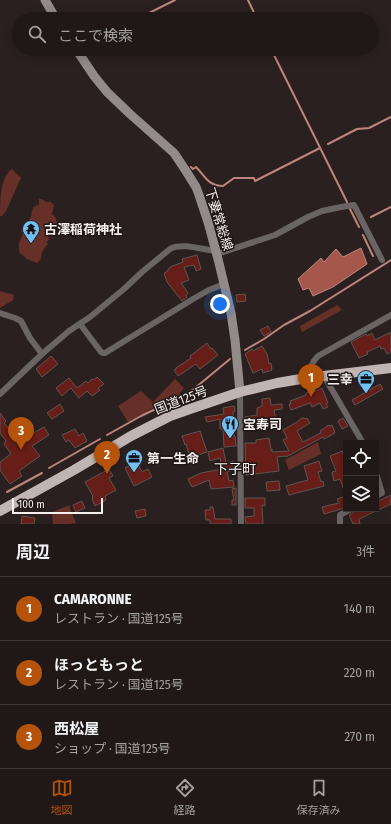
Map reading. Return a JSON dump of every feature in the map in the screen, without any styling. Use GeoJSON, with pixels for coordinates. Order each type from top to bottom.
{"type":"FeatureCollection","features":[{"type":"Feature","properties":{"kind":"highway","name":"国道125号"},"geometry":{"type":"LineString","coordinates":[[0,511],[170,416],[240,392],[277,383],[391,368]]}},
{"type":"Feature","properties":{"kind":"main road"},"geometry":{"type":"LineString","coordinates":[[45,0],[52,12]]}},
{"type":"Feature","properties":{"kind":"main road","name":"下妻常総線"},"geometry":{"type":"LineString","coordinates":[[81,56],[107,92],[174,153],[199,194],[224,284],[234,330],[239,369],[240,392]]}},
{"type":"Feature","properties":{"kind":"street"},"geometry":{"type":"LineString","coordinates":[[0,394],[42,354],[69,331],[90,317],[173,247],[188,246],[216,253],[275,235],[322,211],[354,205],[382,260]]}},
{"type":"Feature","properties":{"kind":"street"},"geometry":{"type":"LineString","coordinates":[[80,324],[101,352],[106,353],[192,299],[212,288],[224,284]]}},
{"type":"Feature","properties":{"kind":"street"},"geometry":{"type":"LineString","coordinates":[[0,313],[20,321],[42,354]]}},
{"type":"Feature","properties":{"kind":"street"},"geometry":{"type":"LineString","coordinates":[[307,378],[312,364],[318,356],[391,315]]}},
{"type":"Feature","properties":{"kind":"street"},"geometry":{"type":"LineString","coordinates":[[324,376],[361,440]]}},
{"type":"Feature","properties":{"kind":"street"},"geometry":{"type":"LineString","coordinates":[[240,392],[241,524]]}},
{"type":"Feature","properties":{"kind":"street"},"geometry":{"type":"LineString","coordinates":[[379,484],[382,494],[379,495]]}},
{"type":"Feature","properties":{"kind":"street"},"geometry":{"type":"LineString","coordinates":[[340,524],[340,515],[346,512]]}},
{"type":"Feature","properties":{"kind":"shaded area"},"geometry":{"type":"Polygon","coordinates":[[[12,169],[21,178],[6,211],[2,216],[0,216],[3,183],[5,177],[12,169]]]}},
{"type":"Feature","properties":{"kind":"shaded area"},"geometry":{"type":"Polygon","coordinates":[[[39,199],[46,202],[51,202],[54,205],[52,214],[57,222],[53,229],[47,232],[49,239],[47,242],[48,244],[43,251],[41,259],[37,263],[27,259],[20,253],[19,243],[23,233],[21,231],[24,225],[27,226],[33,208],[39,204],[39,199]]]}},
{"type":"Feature","properties":{"kind":"shaded area"},"geometry":{"type":"Polygon","coordinates":[[[361,248],[367,264],[333,287],[313,296],[309,288],[303,290],[298,279],[321,258],[324,262],[336,249],[343,257],[361,248]]]}},
{"type":"Feature","properties":{"kind":"shaded area"},"geometry":{"type":"Polygon","coordinates":[[[0,291],[14,295],[13,300],[0,308],[0,291]]]}},
{"type":"Feature","properties":{"kind":"shaded area"},"geometry":{"type":"Polygon","coordinates":[[[337,305],[342,310],[302,332],[300,326],[337,305]]]}},
{"type":"Feature","properties":{"kind":"shaded area"},"geometry":{"type":"Polygon","coordinates":[[[175,379],[184,388],[177,397],[128,422],[118,406],[141,391],[153,402],[175,379]]]}},
{"type":"Feature","properties":{"kind":"shaded area"},"geometry":{"type":"Polygon","coordinates":[[[318,442],[321,454],[289,470],[285,460],[318,442]]]}},
{"type":"Feature","properties":{"kind":"shaded area"},"geometry":{"type":"Polygon","coordinates":[[[70,505],[70,509],[76,523],[53,524],[52,512],[70,505]]]}},
{"type":"Feature","properties":{"kind":"building"},"geometry":{"type":"Polygon","coordinates":[[[197,255],[201,269],[196,271],[194,265],[184,267],[189,280],[181,283],[188,293],[186,296],[187,297],[182,301],[167,282],[164,273],[168,271],[170,267],[183,262],[182,259],[197,255]]]}},
{"type":"Feature","properties":{"kind":"building"},"geometry":{"type":"Polygon","coordinates":[[[245,294],[246,301],[237,302],[236,295],[245,294]]]}},
{"type":"Feature","properties":{"kind":"building"},"geometry":{"type":"Polygon","coordinates":[[[268,326],[271,332],[264,336],[260,330],[268,326]]]}},
{"type":"Feature","properties":{"kind":"building"},"geometry":{"type":"Polygon","coordinates":[[[391,332],[391,352],[387,354],[384,348],[381,349],[380,346],[367,352],[368,354],[359,358],[351,342],[366,334],[367,336],[372,333],[375,340],[391,332]]]}},
{"type":"Feature","properties":{"kind":"building"},"geometry":{"type":"Polygon","coordinates":[[[207,343],[218,355],[200,369],[196,364],[178,376],[174,370],[191,358],[190,356],[207,343]]]}},
{"type":"Feature","properties":{"kind":"building"},"geometry":{"type":"Polygon","coordinates":[[[262,346],[267,354],[269,364],[271,363],[272,370],[263,373],[262,369],[253,373],[245,354],[252,349],[253,351],[262,346]]]}},
{"type":"Feature","properties":{"kind":"building"},"geometry":{"type":"Polygon","coordinates":[[[51,356],[58,364],[42,377],[36,369],[51,356]]]}},
{"type":"Feature","properties":{"kind":"building"},"geometry":{"type":"Polygon","coordinates":[[[97,377],[104,384],[98,388],[100,390],[92,396],[87,391],[79,398],[71,388],[62,396],[56,388],[69,378],[77,388],[86,381],[88,383],[97,377]]]}},
{"type":"Feature","properties":{"kind":"building"},"geometry":{"type":"Polygon","coordinates":[[[380,384],[383,389],[355,405],[352,400],[380,384]]]}},
{"type":"Feature","properties":{"kind":"building"},"geometry":{"type":"Polygon","coordinates":[[[322,388],[328,403],[326,404],[328,407],[323,409],[320,403],[312,407],[310,403],[291,410],[289,404],[291,404],[290,401],[306,395],[306,393],[314,390],[314,392],[322,388]]]}},
{"type":"Feature","properties":{"kind":"building"},"geometry":{"type":"Polygon","coordinates":[[[270,398],[271,405],[282,404],[282,409],[274,410],[276,420],[259,422],[260,429],[245,430],[245,417],[257,415],[257,408],[262,406],[262,399],[270,398]]]}},
{"type":"Feature","properties":{"kind":"building"},"geometry":{"type":"Polygon","coordinates":[[[60,404],[64,411],[52,419],[47,413],[60,404]]]}},
{"type":"Feature","properties":{"kind":"building"},"geometry":{"type":"Polygon","coordinates":[[[234,406],[235,411],[233,412],[233,424],[236,446],[224,447],[223,429],[220,429],[220,419],[207,422],[205,417],[224,414],[223,408],[234,406]]]}},
{"type":"Feature","properties":{"kind":"building"},"geometry":{"type":"Polygon","coordinates":[[[0,413],[6,421],[4,423],[13,434],[16,432],[17,434],[21,431],[26,437],[44,427],[49,435],[32,446],[40,456],[19,471],[22,476],[10,484],[0,470],[0,462],[11,454],[4,444],[6,441],[0,433],[0,413]]]}},
{"type":"Feature","properties":{"kind":"building"},"geometry":{"type":"Polygon","coordinates":[[[302,418],[307,418],[310,423],[297,431],[303,442],[321,433],[320,431],[329,425],[332,425],[335,433],[324,439],[323,437],[286,457],[277,457],[279,471],[246,475],[245,443],[256,443],[256,440],[269,438],[272,452],[289,451],[283,440],[287,438],[283,430],[302,418]]]}},
{"type":"Feature","properties":{"kind":"building"},"geometry":{"type":"Polygon","coordinates":[[[343,418],[348,426],[342,429],[338,421],[343,418]]]}},
{"type":"Feature","properties":{"kind":"building"},"geometry":{"type":"Polygon","coordinates":[[[75,429],[79,436],[83,433],[87,441],[75,448],[69,440],[66,442],[62,435],[75,429]]]}},
{"type":"Feature","properties":{"kind":"building"},"geometry":{"type":"Polygon","coordinates":[[[200,431],[207,452],[192,457],[190,453],[189,454],[182,436],[200,431]]]}},
{"type":"Feature","properties":{"kind":"building"},"geometry":{"type":"Polygon","coordinates":[[[223,448],[226,463],[234,461],[235,467],[229,468],[230,471],[227,472],[229,481],[233,480],[234,487],[211,489],[209,480],[192,487],[188,479],[201,473],[222,469],[220,458],[210,461],[208,452],[223,448]]]}},
{"type":"Feature","properties":{"kind":"building"},"geometry":{"type":"Polygon","coordinates":[[[342,451],[343,453],[343,487],[340,479],[334,481],[332,472],[336,471],[330,456],[342,451]]]}},
{"type":"Feature","properties":{"kind":"building"},"geometry":{"type":"Polygon","coordinates":[[[319,461],[322,471],[318,472],[324,486],[289,495],[286,486],[308,480],[304,466],[319,461]]]}},
{"type":"Feature","properties":{"kind":"building"},"geometry":{"type":"Polygon","coordinates":[[[137,462],[142,472],[148,469],[152,477],[134,486],[125,468],[137,462]]]}},
{"type":"Feature","properties":{"kind":"building"},"geometry":{"type":"Polygon","coordinates":[[[109,469],[113,476],[109,478],[116,490],[105,496],[106,500],[95,506],[92,499],[93,496],[85,482],[109,469]]]}},
{"type":"Feature","properties":{"kind":"building"},"geometry":{"type":"Polygon","coordinates":[[[279,481],[280,490],[267,491],[266,482],[279,481]]]}},
{"type":"Feature","properties":{"kind":"building"},"geometry":{"type":"Polygon","coordinates":[[[236,488],[236,505],[232,505],[232,500],[234,500],[232,489],[236,488]]]}},
{"type":"Feature","properties":{"kind":"building"},"geometry":{"type":"Polygon","coordinates":[[[391,495],[391,504],[379,510],[379,501],[391,495]]]}},
{"type":"Feature","properties":{"kind":"building"},"geometry":{"type":"Polygon","coordinates":[[[343,497],[343,508],[324,514],[322,507],[339,503],[337,499],[343,497]]]}},
{"type":"Feature","properties":{"kind":"building"},"geometry":{"type":"Polygon","coordinates":[[[245,498],[265,498],[265,506],[262,505],[263,524],[246,524],[245,517],[254,516],[254,508],[245,508],[245,498]]]}},
{"type":"Feature","properties":{"kind":"building"},"geometry":{"type":"Polygon","coordinates":[[[82,501],[85,508],[76,512],[73,505],[82,501]]]}},
{"type":"Feature","properties":{"kind":"building"},"geometry":{"type":"Polygon","coordinates":[[[210,507],[213,507],[215,519],[231,519],[231,524],[210,524],[210,520],[206,520],[205,510],[210,510],[210,507]]]}},
{"type":"Feature","properties":{"kind":"building"},"geometry":{"type":"Polygon","coordinates":[[[145,509],[146,516],[137,518],[135,511],[145,509]]]}},
{"type":"Feature","properties":{"kind":"building"},"geometry":{"type":"Polygon","coordinates":[[[374,512],[359,519],[360,524],[353,524],[349,515],[353,513],[374,512]]]}},
{"type":"Feature","properties":{"kind":"building"},"geometry":{"type":"Polygon","coordinates":[[[22,516],[35,518],[34,524],[21,524],[22,516]]]}},
{"type":"Feature","properties":{"kind":"waterway"},"geometry":{"type":"LineString","coordinates":[[151,12],[175,0]]}},
{"type":"Feature","properties":{"kind":"waterway"},"geometry":{"type":"LineString","coordinates":[[248,0],[254,12]]}},
{"type":"Feature","properties":{"kind":"waterway"},"geometry":{"type":"LineString","coordinates":[[274,56],[347,202]]}},
{"type":"Feature","properties":{"kind":"waterway"},"geometry":{"type":"LineString","coordinates":[[328,144],[357,129],[369,128],[391,117]]}},
{"type":"Feature","properties":{"kind":"waterway"},"geometry":{"type":"LineString","coordinates":[[191,167],[193,169],[196,167],[213,184],[223,186],[234,178],[254,178],[255,181],[320,148]]}},
{"type":"Feature","properties":{"kind":"waterway"},"geometry":{"type":"LineString","coordinates":[[371,217],[391,207]]}},
{"type":"Feature","properties":{"kind":"waterway"},"geometry":{"type":"LineString","coordinates":[[350,209],[359,227]]}},
{"type":"Feature","properties":{"kind":"waterway"},"geometry":{"type":"LineString","coordinates":[[363,235],[373,256]]}},
{"type":"Feature","properties":{"kind":"waterway"},"geometry":{"type":"LineString","coordinates":[[245,350],[391,260]]}},
{"type":"Feature","properties":{"kind":"waterway"},"geometry":{"type":"LineString","coordinates":[[107,435],[141,416],[189,393],[230,359]]}},
{"type":"Feature","properties":{"kind":"waterway"},"geometry":{"type":"LineString","coordinates":[[49,468],[100,439]]}},
{"type":"Feature","properties":{"kind":"waterway"},"geometry":{"type":"LineString","coordinates":[[7,492],[42,473]]}},
{"type":"Feature","properties":{"kind":"place","name":"古澤稲荷神社"},"geometry":{"type":"Point","coordinates":[31,244]}},
{"type":"Feature","properties":{"kind":"place","name":"三幸"},"geometry":{"type":"Point","coordinates":[366,394]}},
{"type":"Feature","properties":{"kind":"place","name":"CAMARONNE"},"geometry":{"type":"Point","coordinates":[311,397]}},
{"type":"Feature","properties":{"kind":"place","name":"宝寿司"},"geometry":{"type":"Point","coordinates":[230,439]}},
{"type":"Feature","properties":{"kind":"place","name":"西松屋"},"geometry":{"type":"Point","coordinates":[21,450]}},
{"type":"Feature","properties":{"kind":"place","name":"第一生命"},"geometry":{"type":"Point","coordinates":[134,473]}},
{"type":"Feature","properties":{"kind":"place","name":"ほっともっと"},"geometry":{"type":"Point","coordinates":[107,474]}},
{"type":"Feature","properties":{"kind":"district","name":"下子町"},"geometry":{"type":"Point","coordinates":[235,469]}}]}
